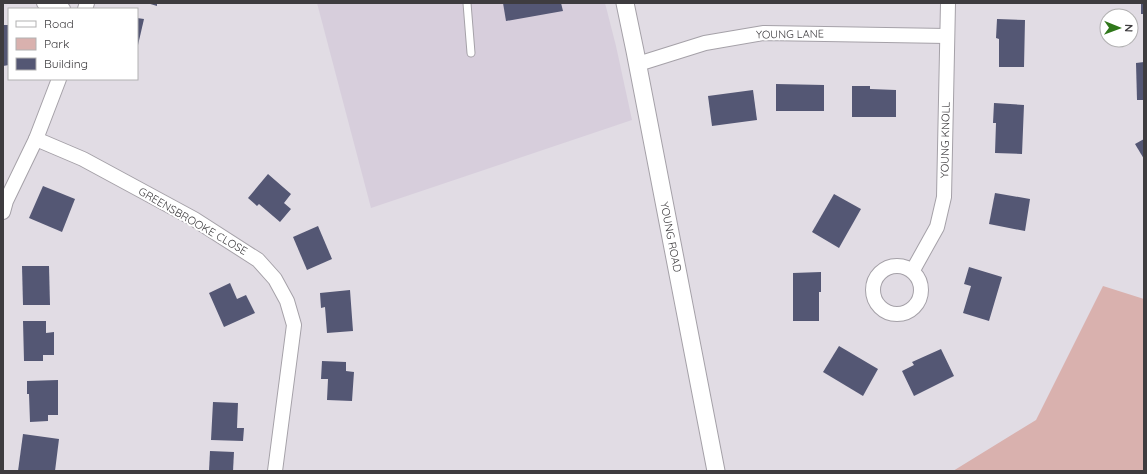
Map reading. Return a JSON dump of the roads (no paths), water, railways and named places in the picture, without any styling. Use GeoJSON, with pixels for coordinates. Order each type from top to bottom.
{"type":"FeatureCollection","features":[{"type":"Feature","properties":{"kind":"street"},"geometry":{"type":"LineString","coordinates":[[44,3],[60,8]]}},
{"type":"Feature","properties":{"kind":"street","name":"YOUNG ROAD"},"geometry":{"type":"LineString","coordinates":[[625,3],[716,471]]}},
{"type":"Feature","properties":{"kind":"street","name":"YOUNG KNOLL"},"geometry":{"type":"LineString","coordinates":[[912,270],[937,226],[944,197],[948,3]]}},
{"type":"Feature","properties":{"kind":"street","name":"YOUNG LANE"},"geometry":{"type":"LineString","coordinates":[[638,64],[705,43],[764,33],[947,36]]}},
{"type":"Feature","properties":{"kind":"street"},"geometry":{"type":"LineString","coordinates":[[3,212],[6,201],[36,139],[59,80]]}},
{"type":"Feature","properties":{"kind":"street","name":"GREENSBROOKE CLOSE"},"geometry":{"type":"LineString","coordinates":[[36,139],[83,159],[194,219],[258,260],[275,279],[287,301],[294,325],[275,471]]}},
{"type":"Feature","properties":{"kind":"lane"},"geometry":{"type":"LineString","coordinates":[[467,3],[471,53]]}}]}
